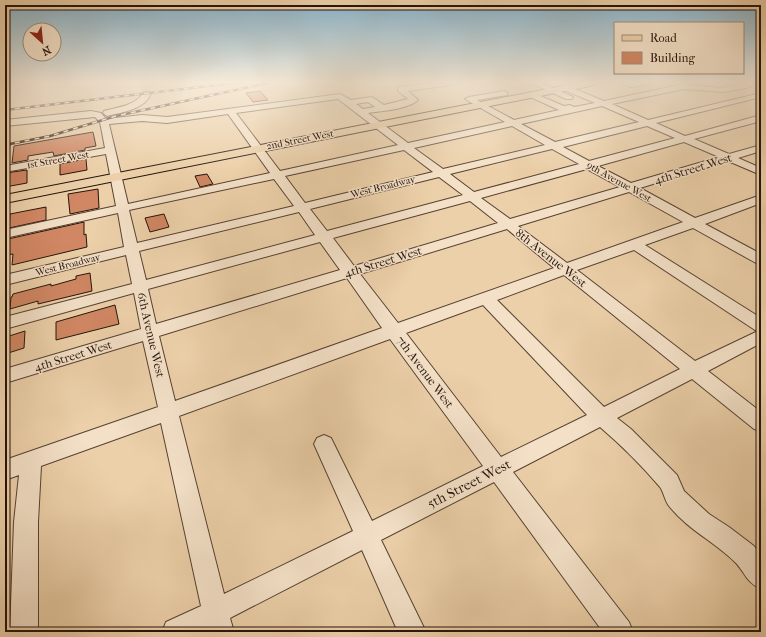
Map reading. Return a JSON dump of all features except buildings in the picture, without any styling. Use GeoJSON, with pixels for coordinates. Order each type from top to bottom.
{"type":"FeatureCollection","features":[{"type":"Feature","properties":{"kind":"main road","name":"2nd Street West"},"geometry":{"type":"LineString","coordinates":[[5,198],[443,112]]}},
{"type":"Feature","properties":{"kind":"street"},"geometry":{"type":"LineString","coordinates":[[101,119],[119,112]]}},
{"type":"Feature","properties":{"kind":"street"},"geometry":{"type":"LineString","coordinates":[[5,123],[80,114],[101,119],[142,118],[166,120],[225,112]]}},
{"type":"Feature","properties":{"kind":"street","name":"7th Avenue West"},"geometry":{"type":"LineString","coordinates":[[231,112],[619,632]]}},
{"type":"Feature","properties":{"kind":"street","name":"8th Avenue West"},"geometry":{"type":"LineString","coordinates":[[361,112],[508,224],[761,423]]}},
{"type":"Feature","properties":{"kind":"street"},"geometry":{"type":"LineString","coordinates":[[383,112],[385,114],[398,112]]}},
{"type":"Feature","properties":{"kind":"street","name":"9th Avenue West"},"geometry":{"type":"LineString","coordinates":[[490,112],[761,260]]}},
{"type":"Feature","properties":{"kind":"street"},"geometry":{"type":"LineString","coordinates":[[5,234],[566,112]]}},
{"type":"Feature","properties":{"kind":"street"},"geometry":{"type":"LineString","coordinates":[[621,112],[761,172]]}},
{"type":"Feature","properties":{"kind":"street","name":"West Broadway"},"geometry":{"type":"LineString","coordinates":[[5,280],[693,112]]}},
{"type":"Feature","properties":{"kind":"street"},"geometry":{"type":"LineString","coordinates":[[747,112],[761,117]]}},
{"type":"Feature","properties":{"kind":"street"},"geometry":{"type":"LineString","coordinates":[[5,323],[472,197],[761,117]]}},
{"type":"Feature","properties":{"kind":"street","name":"6th Avenue West"},"geometry":{"type":"LineString","coordinates":[[101,119],[110,150],[168,412],[218,622]]}},
{"type":"Feature","properties":{"kind":"street","name":"4th Street West"},"geometry":{"type":"LineString","coordinates":[[5,376],[761,148]]}},
{"type":"Feature","properties":{"kind":"street","name":"1st Street West"},"geometry":{"type":"LineString","coordinates":[[5,169],[110,150]]}},
{"type":"Feature","properties":{"kind":"street"},"geometry":{"type":"LineString","coordinates":[[5,470],[634,244],[694,223],[757,204]]}},
{"type":"Feature","properties":{"kind":"street"},"geometry":{"type":"LineString","coordinates":[[634,244],[761,326]]}},
{"type":"Feature","properties":{"kind":"street"},"geometry":{"type":"LineString","coordinates":[[486,298],[592,408],[624,435],[669,482],[676,498],[701,522],[721,535],[745,555],[761,576]]}},
{"type":"Feature","properties":{"kind":"street","name":"5th Street West"},"geometry":{"type":"LineString","coordinates":[[176,632],[218,622],[367,536],[761,336]]}},
{"type":"Feature","properties":{"kind":"street"},"geometry":{"type":"LineString","coordinates":[[324,444],[412,632]]}},
{"type":"Feature","properties":{"kind":"street"},"geometry":{"type":"LineString","coordinates":[[24,632],[26,522],[31,461]]}},
{"type":"Feature","properties":{"kind":"railway"},"geometry":{"type":"LineString","coordinates":[[5,145],[50,136],[116,116],[136,112]]}}]}
